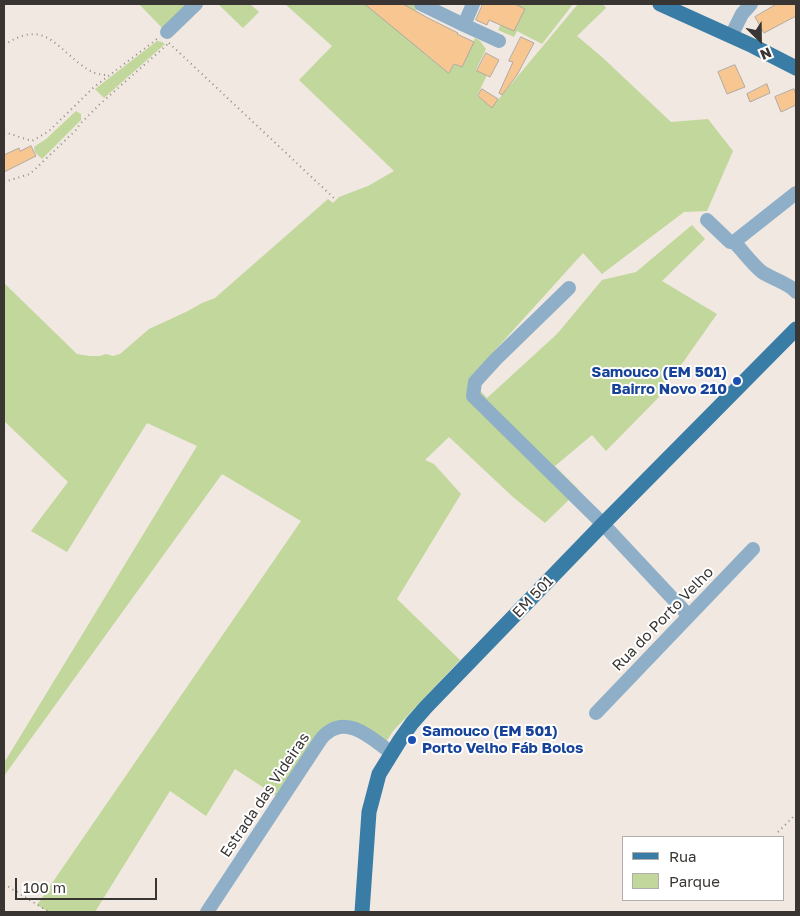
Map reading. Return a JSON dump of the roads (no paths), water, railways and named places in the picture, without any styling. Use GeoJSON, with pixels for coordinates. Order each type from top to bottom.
{"type":"FeatureCollection","features":[{"type":"Feature","properties":{"kind":"main road"},"geometry":{"type":"LineString","coordinates":[[660,4],[796,68]]}},
{"type":"Feature","properties":{"kind":"main road","name":"EM 501"},"geometry":{"type":"LineString","coordinates":[[362,912],[369,812],[379,774],[412,723],[603,524],[796,329]]}},
{"type":"Feature","properties":{"kind":"street"},"geometry":{"type":"LineString","coordinates":[[165,37],[196,4]]}},
{"type":"Feature","properties":{"kind":"street"},"geometry":{"type":"LineString","coordinates":[[421,4],[498,41]]}},
{"type":"Feature","properties":{"kind":"street"},"geometry":{"type":"LineString","coordinates":[[464,25],[473,4]]}},
{"type":"Feature","properties":{"kind":"street"},"geometry":{"type":"LineString","coordinates":[[731,36],[745,7]]}},
{"type":"Feature","properties":{"kind":"street"},"geometry":{"type":"LineString","coordinates":[[734,242],[796,192]]}},
{"type":"Feature","properties":{"kind":"street"},"geometry":{"type":"LineString","coordinates":[[707,220],[730,242],[734,242],[761,271],[793,288],[796,292]]}},
{"type":"Feature","properties":{"kind":"street"},"geometry":{"type":"LineString","coordinates":[[569,288],[474,382],[473,396],[603,524],[689,616]]}},
{"type":"Feature","properties":{"kind":"street","name":"Rua do Porto Velho"},"geometry":{"type":"LineString","coordinates":[[596,713],[753,549]]}},
{"type":"Feature","properties":{"kind":"street","name":"Estrada das Videiras"},"geometry":{"type":"LineString","coordinates":[[207,912],[318,742],[327,733],[339,726],[351,727],[362,732],[392,753]]}},
{"type":"Feature","properties":{"kind":"place","name":"Samouco (EM 501) Bairro Novo 210"},"geometry":{"type":"Point","coordinates":[737,381]}},
{"type":"Feature","properties":{"kind":"place","name":"Samouco (EM 501) Porto Velho Fáb Bolos"},"geometry":{"type":"Point","coordinates":[412,740]}}]}
